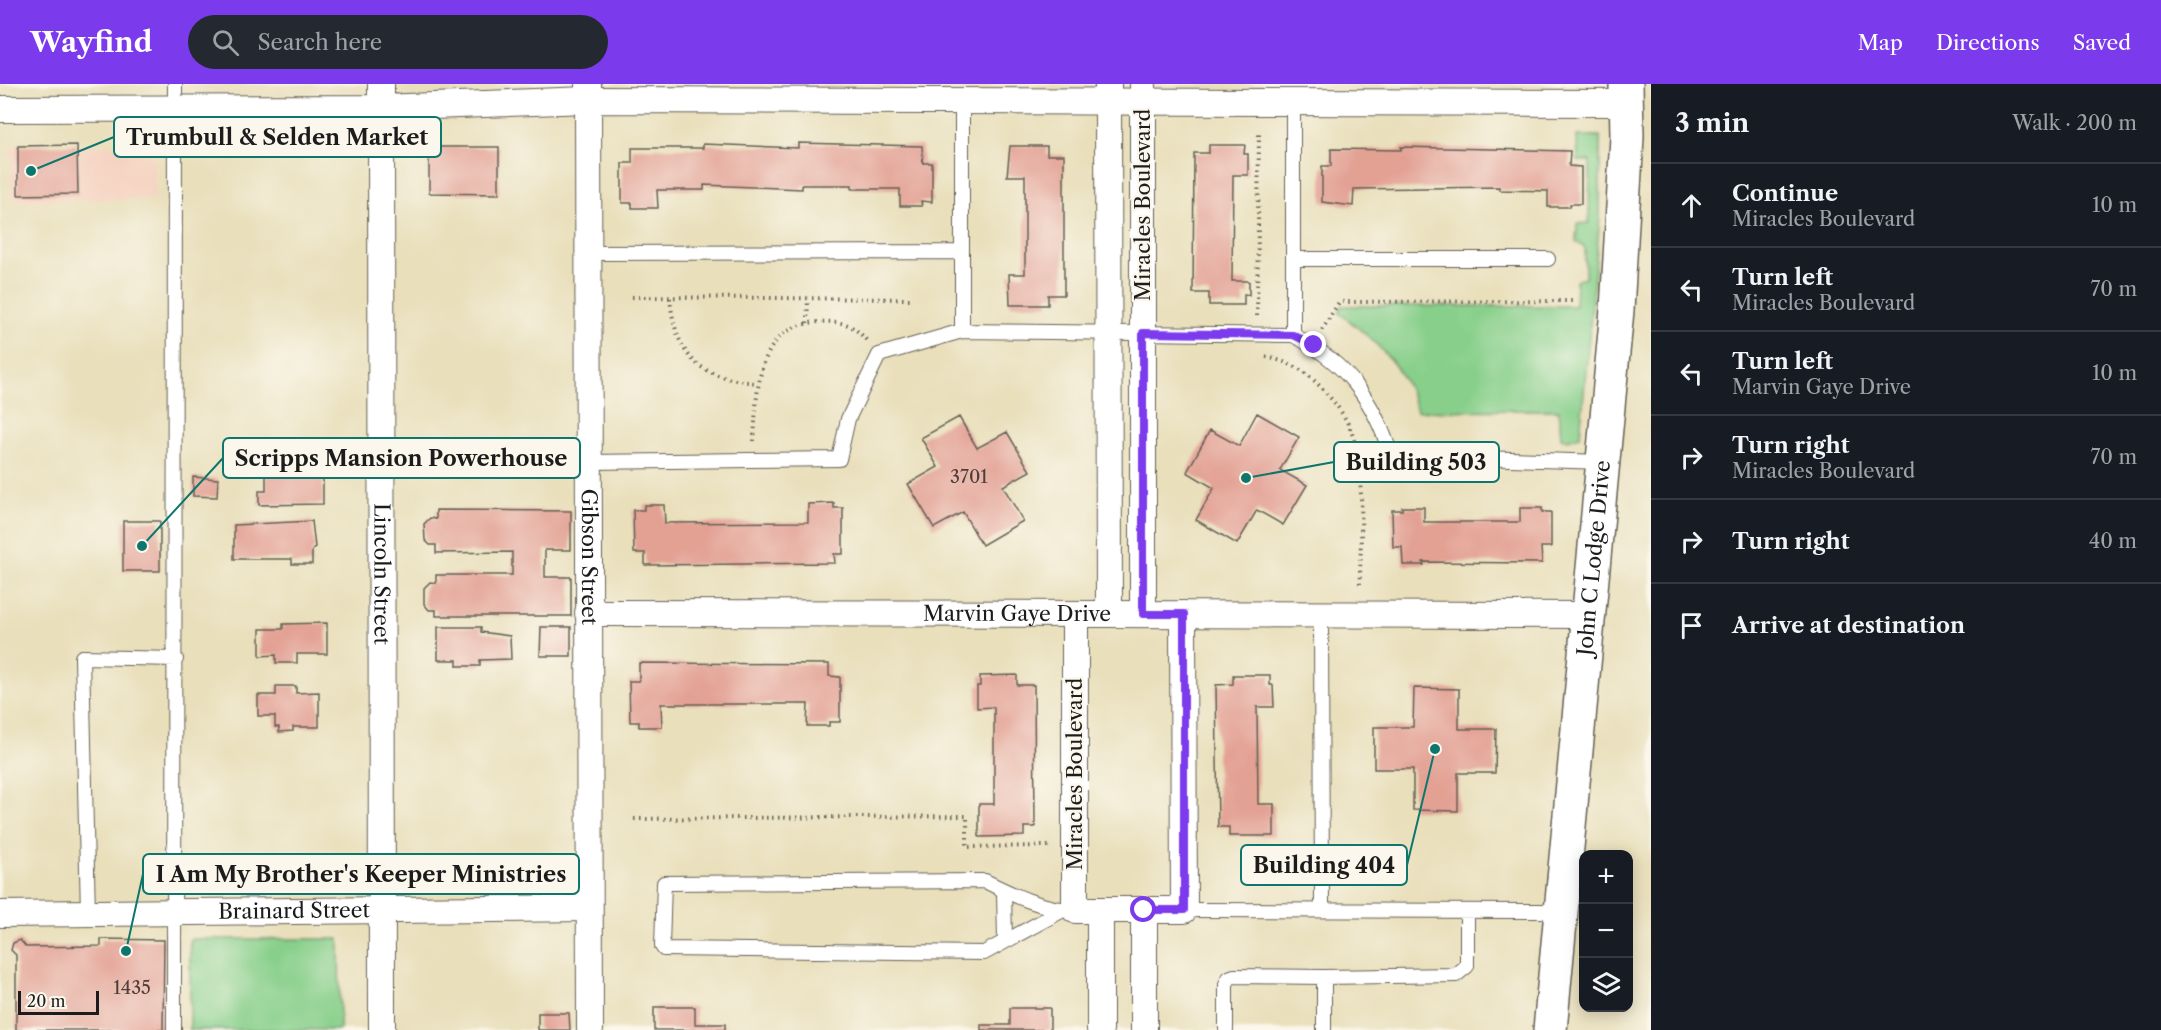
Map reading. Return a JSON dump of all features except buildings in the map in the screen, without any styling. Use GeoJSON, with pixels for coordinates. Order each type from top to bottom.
{"type":"FeatureCollection","features":[{"type":"Feature","properties":{"kind":"main road","name":"John C Lodge Drive"},"geometry":{"type":"LineString","coordinates":[[1550,1030],[1617,310],[1628,137],[1626,93]]}},
{"type":"Feature","properties":{"kind":"street"},"geometry":{"type":"LineString","coordinates":[[0,109],[175,110],[381,96],[587,92],[771,92],[962,101],[1143,93],[1293,102],[1626,93]]}},
{"type":"Feature","properties":{"kind":"street","name":"Gibson Street"},"geometry":{"type":"LineString","coordinates":[[587,92],[590,1030]]}},
{"type":"Feature","properties":{"kind":"street","name":"Miracles Boulevard"},"geometry":{"type":"LineString","coordinates":[[1108,93],[1109,614]]}},
{"type":"Feature","properties":{"kind":"street","name":"Miracles Boulevard"},"geometry":{"type":"LineString","coordinates":[[1143,93],[1143,614]]}},
{"type":"Feature","properties":{"kind":"street","name":"Lincoln Street"},"geometry":{"type":"LineString","coordinates":[[381,96],[382,1030]]}},
{"type":"Feature","properties":{"kind":"street","name":"Marvin Gaye Drive"},"geometry":{"type":"LineString","coordinates":[[588,613],[1589,615]]}},
{"type":"Feature","properties":{"kind":"street","name":"Miracles Boulevard"},"geometry":{"type":"LineString","coordinates":[[1075,614],[1079,910],[1100,1030]]}},
{"type":"Feature","properties":{"kind":"street"},"geometry":{"type":"LineString","coordinates":[[1079,910],[1184,910],[1184,614]]}},
{"type":"Feature","properties":{"kind":"street","name":"Brainard Street"},"geometry":{"type":"LineString","coordinates":[[0,914],[588,908]]}},
{"type":"Feature","properties":{"kind":"street"},"geometry":{"type":"LineString","coordinates":[[1144,910],[1144,1030]]}},
{"type":"Feature","properties":{"kind":"lane"},"geometry":{"type":"LineString","coordinates":[[174,1030],[176,912],[175,84]]}},
{"type":"Feature","properties":{"kind":"lane"},"geometry":{"type":"LineString","coordinates":[[962,101],[962,331]]}},
{"type":"Feature","properties":{"kind":"lane"},"geometry":{"type":"LineString","coordinates":[[1293,102],[1293,335]]}},
{"type":"Feature","properties":{"kind":"lane"},"geometry":{"type":"LineString","coordinates":[[588,253],[962,252]]}},
{"type":"Feature","properties":{"kind":"lane"},"geometry":{"type":"LineString","coordinates":[[1293,259],[1548,259]]}},
{"type":"Feature","properties":{"kind":"lane"},"geometry":{"type":"LineString","coordinates":[[588,462],[839,459],[848,419],[879,356],[962,331],[1293,335],[1330,357],[1363,392],[1380,422],[1391,455],[1603,462]]}},
{"type":"Feature","properties":{"kind":"lane"},"geometry":{"type":"LineString","coordinates":[[1321,614],[1322,910]]}},
{"type":"Feature","properties":{"kind":"lane"},"geometry":{"type":"LineString","coordinates":[[88,913],[82,657],[176,659]]}},
{"type":"Feature","properties":{"kind":"lane"},"geometry":{"type":"LineString","coordinates":[[985,881],[1004,891],[1079,910],[1005,941],[984,953],[664,949],[662,946],[664,883],[985,881]]}},
{"type":"Feature","properties":{"kind":"lane"},"geometry":{"type":"LineString","coordinates":[[1004,891],[1005,941]]}},
{"type":"Feature","properties":{"kind":"lane"},"geometry":{"type":"LineString","coordinates":[[1184,910],[1561,911]]}},
{"type":"Feature","properties":{"kind":"lane"},"geometry":{"type":"LineString","coordinates":[[1226,1030],[1226,984],[1229,978],[1456,975],[1467,966],[1467,911]]}},
{"type":"Feature","properties":{"kind":"lane"},"geometry":{"type":"LineString","coordinates":[[1324,977],[1324,1030]]}},
{"type":"Feature","properties":{"kind":"path"},"geometry":{"type":"LineString","coordinates":[[1257,318],[1259,131]]}},
{"type":"Feature","properties":{"kind":"path"},"geometry":{"type":"LineString","coordinates":[[632,297],[911,299]]}},
{"type":"Feature","properties":{"kind":"path"},"geometry":{"type":"LineString","coordinates":[[670,298],[673,326],[684,351],[705,370],[732,381],[758,382]]}},
{"type":"Feature","properties":{"kind":"path"},"geometry":{"type":"LineString","coordinates":[[807,323],[808,299]]}},
{"type":"Feature","properties":{"kind":"path"},"geometry":{"type":"LineString","coordinates":[[1320,333],[1339,302],[1574,301]]}},
{"type":"Feature","properties":{"kind":"path"},"geometry":{"type":"LineString","coordinates":[[753,460],[758,382],[766,354],[781,336],[807,323],[841,321],[859,332],[879,356]]}},
{"type":"Feature","properties":{"kind":"path"},"geometry":{"type":"LineString","coordinates":[[1261,356],[1280,360],[1305,370],[1338,408],[1349,425],[1356,444],[1358,466],[1360,584]]}},
{"type":"Feature","properties":{"kind":"path"},"geometry":{"type":"LineString","coordinates":[[634,819],[967,816],[967,847],[1058,846]]}},
{"type":"Feature","properties":{"kind":"shaded area"},"geometry":{"type":"Polygon","coordinates":[[[154,145],[155,199],[12,201],[11,147],[154,145]]]}},
{"type":"Feature","properties":{"kind":"green space"},"geometry":{"type":"Polygon","coordinates":[[[1577,136],[1600,136],[1600,216],[1580,436],[1568,440],[1561,438],[1559,410],[1417,411],[1405,381],[1387,355],[1339,313],[1342,306],[1575,306],[1576,281],[1585,277],[1585,247],[1576,242],[1577,224],[1589,223],[1590,161],[1578,161],[1577,136]]]}},
{"type":"Feature","properties":{"kind":"green space"},"geometry":{"type":"Polygon","coordinates":[[[190,939],[339,939],[340,1030],[190,1030],[190,939]]]}},
{"type":"Feature","properties":{"kind":"place","name":"Trumbull & Selden Market"},"geometry":{"type":"Point","coordinates":[31,171]}},
{"type":"Feature","properties":{"kind":"place","name":"Building 503"},"geometry":{"type":"Point","coordinates":[1246,478]}},
{"type":"Feature","properties":{"kind":"place","name":"Scripps Mansion Powerhouse"},"geometry":{"type":"Point","coordinates":[142,546]}},
{"type":"Feature","properties":{"kind":"place","name":"Building 404"},"geometry":{"type":"Point","coordinates":[1435,749]}},
{"type":"Feature","properties":{"kind":"place","name":"I Am My Brother's Keeper Ministries"},"geometry":{"type":"Point","coordinates":[126,951]}},
{"type":"Feature","properties":{"kind":"route"},"geometry":{"type":"LineString","coordinates":[[1144,910],[1184,910],[1184,614],[1143,614],[1143,333],[1293,335],[1314,345]]}}]}
